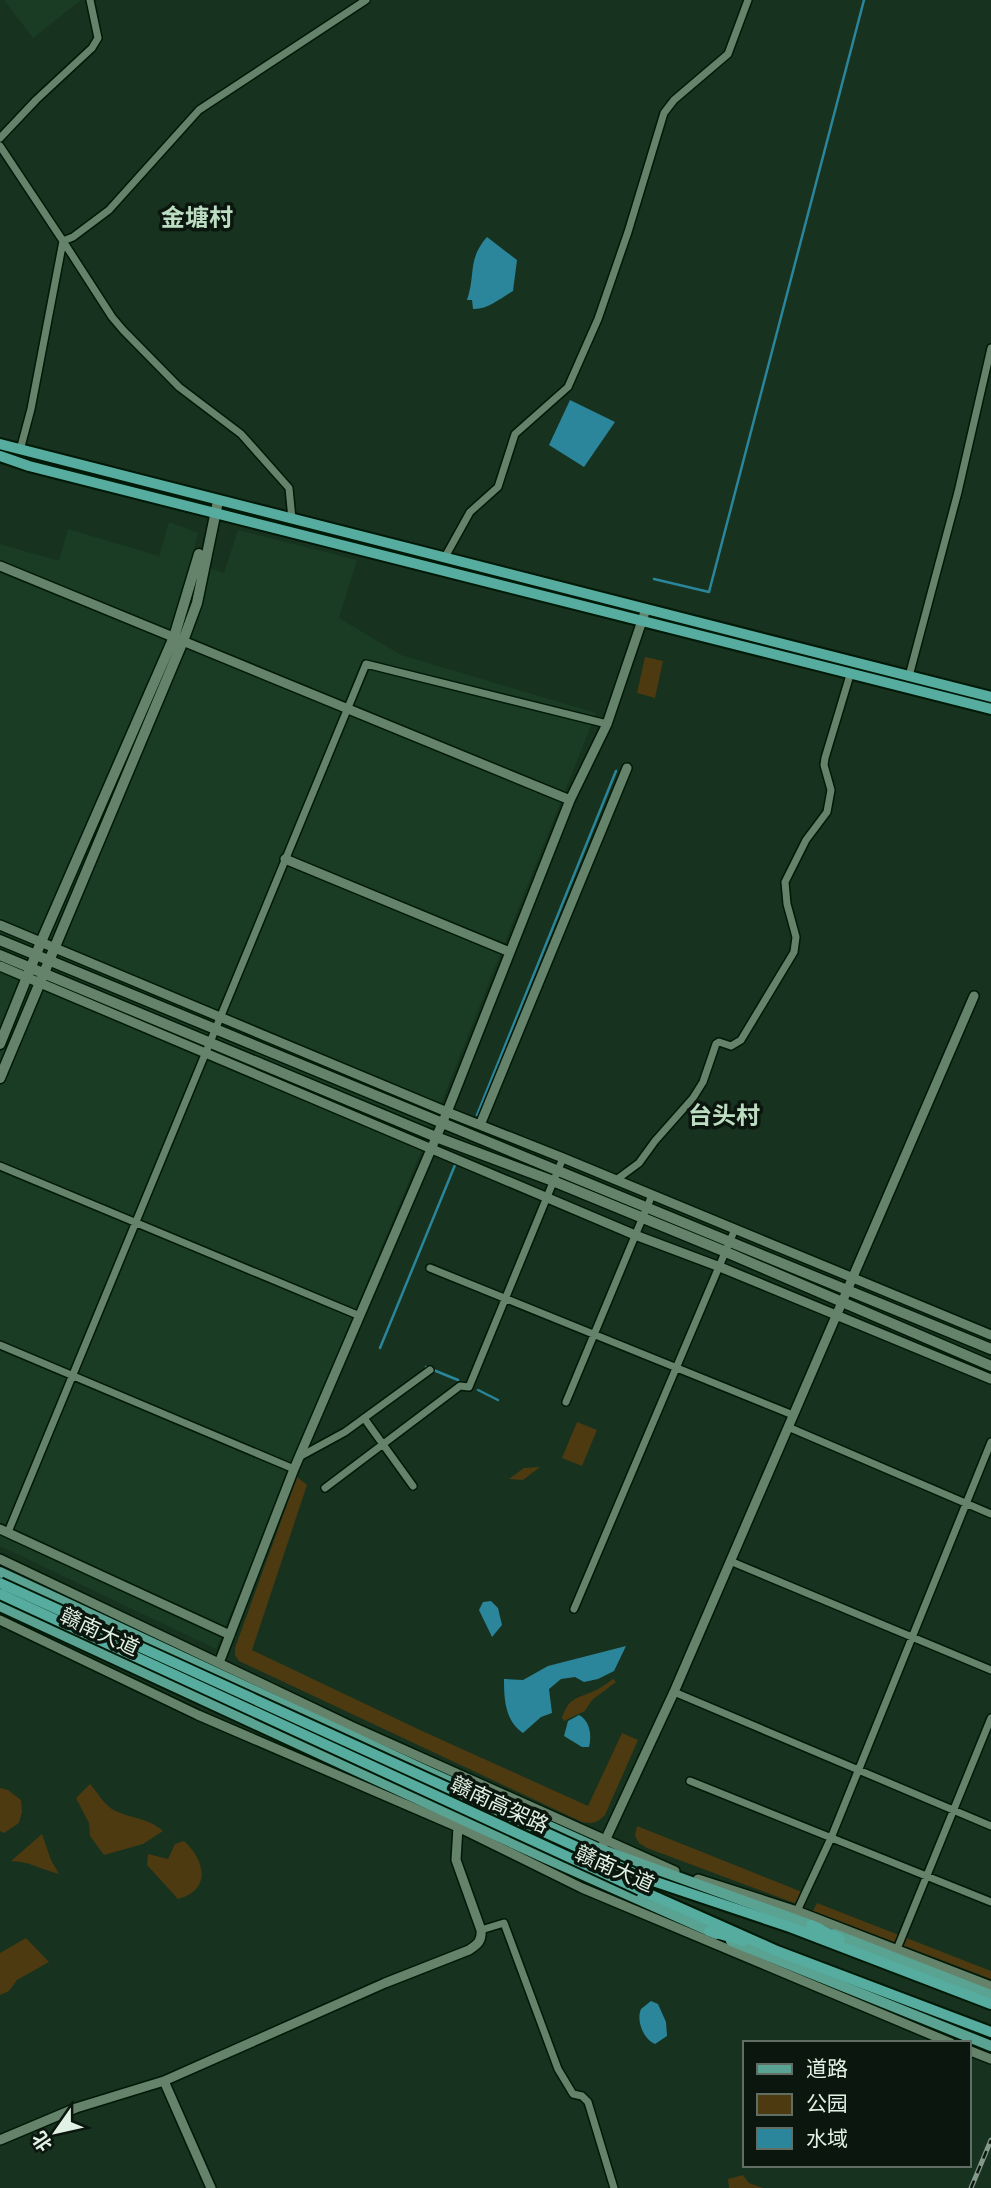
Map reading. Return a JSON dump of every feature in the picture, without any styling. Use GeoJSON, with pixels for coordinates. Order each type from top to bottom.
{"type":"FeatureCollection","features":[{"type":"Feature","properties":{"kind":"highway"},"geometry":{"type":"LineString","coordinates":[[0,444],[991,697]]}},
{"type":"Feature","properties":{"kind":"highway"},"geometry":{"type":"LineString","coordinates":[[0,456],[29,466],[991,709]]}},
{"type":"Feature","properties":{"kind":"highway","name":"赣南高架路"},"geometry":{"type":"LineString","coordinates":[[0,1583],[647,1879],[790,1927],[991,2004]]}},
{"type":"Feature","properties":{"kind":"highway","name":"赣南高架路"},"geometry":{"type":"LineString","coordinates":[[0,1594],[777,1951],[991,2032]]}},
{"type":"Feature","properties":{"kind":"highway"},"geometry":{"type":"LineString","coordinates":[[811,1925],[892,1966]]}},
{"type":"Feature","properties":{"kind":"highway"},"geometry":{"type":"LineString","coordinates":[[709,1931],[777,1951]]}},
{"type":"Feature","properties":{"kind":"main road"},"geometry":{"type":"LineString","coordinates":[[0,1078],[55,948],[178,639],[216,500]]}},
{"type":"Feature","properties":{"kind":"main road"},"geometry":{"type":"LineString","coordinates":[[0,1044],[41,942],[178,639]]}},
{"type":"Feature","properties":{"kind":"main road"},"geometry":{"type":"LineString","coordinates":[[0,940],[647,1207],[843,1301],[991,1366]]}},
{"type":"Feature","properties":{"kind":"main road"},"geometry":{"type":"LineString","coordinates":[[0,955],[28,973],[210,1042],[436,1138],[553,1181],[642,1219],[847,1290],[991,1349]]}},
{"type":"Feature","properties":{"kind":"main road","name":"赣南大道"},"geometry":{"type":"LineString","coordinates":[[0,1572],[556,1830],[602,1844],[634,1862],[811,1925],[991,1995]]}},
{"type":"Feature","properties":{"kind":"main road","name":"赣南大道"},"geometry":{"type":"LineString","coordinates":[[0,1606],[620,1892],[793,1968],[991,2046]]}},
{"type":"Feature","properties":{"kind":"main road"},"geometry":{"type":"LineString","coordinates":[[545,1858],[556,1830]]}},
{"type":"Feature","properties":{"kind":"main road"},"geometry":{"type":"LineString","coordinates":[[620,1892],[634,1862]]}},
{"type":"Feature","properties":{"kind":"street"},"geometry":{"type":"LineString","coordinates":[[0,138],[92,48],[98,38],[90,0]]}},
{"type":"Feature","properties":{"kind":"street"},"geometry":{"type":"LineString","coordinates":[[63,241],[73,237],[109,210],[199,110],[366,0]]}},
{"type":"Feature","properties":{"kind":"street"},"geometry":{"type":"LineString","coordinates":[[445,557],[470,512],[498,487],[519,429],[559,398],[568,387],[598,318],[664,113],[674,100],[728,54],[748,0]]}},
{"type":"Feature","properties":{"kind":"street"},"geometry":{"type":"LineString","coordinates":[[0,146],[112,317],[179,387],[241,435],[289,488],[292,519]]}},
{"type":"Feature","properties":{"kind":"street"},"geometry":{"type":"LineString","coordinates":[[20,450],[31,409],[63,241]]}},
{"type":"Feature","properties":{"kind":"street"},"geometry":{"type":"LineString","coordinates":[[909,676],[958,492],[991,348]]}},
{"type":"Feature","properties":{"kind":"street"},"geometry":{"type":"LineString","coordinates":[[0,566],[570,800]]}},
{"type":"Feature","properties":{"kind":"street"},"geometry":{"type":"LineString","coordinates":[[219,1663],[294,1469],[447,1112],[570,800],[607,724],[646,609]]}},
{"type":"Feature","properties":{"kind":"street"},"geometry":{"type":"LineString","coordinates":[[230,1634],[4,1530],[73,1376],[366,664],[607,724]]}},
{"type":"Feature","properties":{"kind":"street"},"geometry":{"type":"LineString","coordinates":[[616,1180],[639,1163],[693,1098],[703,1082],[716,1044],[736,1044],[747,1033],[767,994],[794,952],[796,937],[787,904],[785,882],[806,840],[827,812],[831,790],[824,765],[825,758],[850,675]]}},
{"type":"Feature","properties":{"kind":"street"},"geometry":{"type":"LineString","coordinates":[[480,1125],[627,768]]}},
{"type":"Feature","properties":{"kind":"street"},"geometry":{"type":"LineString","coordinates":[[285,859],[510,952]]}},
{"type":"Feature","properties":{"kind":"street"},"geometry":{"type":"LineString","coordinates":[[0,925],[991,1335]]}},
{"type":"Feature","properties":{"kind":"street"},"geometry":{"type":"LineString","coordinates":[[0,966],[28,973]]}},
{"type":"Feature","properties":{"kind":"street"},"geometry":{"type":"LineString","coordinates":[[42,978],[431,1149],[991,1379]]}},
{"type":"Feature","properties":{"kind":"street"},"geometry":{"type":"LineString","coordinates":[[582,1888],[674,1692],[974,996]]}},
{"type":"Feature","properties":{"kind":"street"},"geometry":{"type":"LineString","coordinates":[[325,1488],[460,1386],[469,1387],[563,1158]]}},
{"type":"Feature","properties":{"kind":"street"},"geometry":{"type":"LineString","coordinates":[[0,1166],[360,1316]]}},
{"type":"Feature","properties":{"kind":"street"},"geometry":{"type":"LineString","coordinates":[[566,1402],[652,1195]]}},
{"type":"Feature","properties":{"kind":"street"},"geometry":{"type":"LineString","coordinates":[[574,1609],[735,1229]]}},
{"type":"Feature","properties":{"kind":"street"},"geometry":{"type":"LineString","coordinates":[[430,1268],[793,1415]]}},
{"type":"Feature","properties":{"kind":"street"},"geometry":{"type":"LineString","coordinates":[[0,1345],[294,1469]]}},
{"type":"Feature","properties":{"kind":"street"},"geometry":{"type":"LineString","coordinates":[[301,1456],[345,1432],[430,1370]]}},
{"type":"Feature","properties":{"kind":"street"},"geometry":{"type":"LineString","coordinates":[[364,1418],[412,1486]]}},
{"type":"Feature","properties":{"kind":"street"},"geometry":{"type":"LineString","coordinates":[[788,1427],[991,1514]]}},
{"type":"Feature","properties":{"kind":"street"},"geometry":{"type":"LineString","coordinates":[[797,1911],[831,1838],[991,1442]]}},
{"type":"Feature","properties":{"kind":"street"},"geometry":{"type":"LineString","coordinates":[[0,1559],[602,1844],[676,1872],[797,1911],[991,1986]]}},
{"type":"Feature","properties":{"kind":"street"},"geometry":{"type":"LineString","coordinates":[[730,1561],[991,1671]]}},
{"type":"Feature","properties":{"kind":"street"},"geometry":{"type":"LineString","coordinates":[[0,1620],[198,1715],[458,1827],[582,1888],[946,2041]]}},
{"type":"Feature","properties":{"kind":"street"},"geometry":{"type":"LineString","coordinates":[[674,1692],[991,1826]]}},
{"type":"Feature","properties":{"kind":"street"},"geometry":{"type":"LineString","coordinates":[[897,1950],[991,1718]]}},
{"type":"Feature","properties":{"kind":"street"},"geometry":{"type":"LineString","coordinates":[[690,1781],[991,1902]]}},
{"type":"Feature","properties":{"kind":"street"},"geometry":{"type":"LineString","coordinates":[[0,2140],[75,2108],[164,2081],[385,1983],[469,1950],[482,1938],[456,1860],[458,1827]]}},
{"type":"Feature","properties":{"kind":"street"},"geometry":{"type":"LineString","coordinates":[[481,1930],[504,1923],[558,2069],[573,2094],[582,2096],[588,2102],[614,2188]]}},
{"type":"Feature","properties":{"kind":"street"},"geometry":{"type":"LineString","coordinates":[[970,2051],[991,2059]]}},
{"type":"Feature","properties":{"kind":"street"},"geometry":{"type":"LineString","coordinates":[[164,2081],[211,2188]]}},
{"type":"Feature","properties":{"kind":"shaded area"},"geometry":{"type":"Polygon","coordinates":[[[4,0],[81,0],[33,38],[4,0]]]}},
{"type":"Feature","properties":{"kind":"shaded area"},"geometry":{"type":"Polygon","coordinates":[[[169,522],[198,533],[191,561],[224,573],[238,530],[357,560],[339,618],[401,655],[596,713],[446,1091],[216,1649],[0,1546],[0,544],[59,561],[68,529],[159,556],[169,522]]]}},
{"type":"Feature","properties":{"kind":"green space"},"geometry":{"type":"Polygon","coordinates":[[[645,657],[663,661],[655,698],[637,693],[645,657]]]}},
{"type":"Feature","properties":{"kind":"green space"},"geometry":{"type":"Polygon","coordinates":[[[577,1422],[597,1430],[582,1466],[562,1458],[577,1422]]]}},
{"type":"Feature","properties":{"kind":"green space"},"geometry":{"type":"Polygon","coordinates":[[[540,1467],[523,1480],[509,1479],[524,1468],[540,1467]]]}},
{"type":"Feature","properties":{"kind":"green space"},"geometry":{"type":"Polygon","coordinates":[[[297,1477],[307,1485],[252,1650],[588,1806],[622,1733],[638,1740],[602,1818],[595,1822],[582,1822],[239,1661],[235,1648],[297,1477]]]}},
{"type":"Feature","properties":{"kind":"green space"},"geometry":{"type":"Polygon","coordinates":[[[613,1679],[616,1682],[592,1700],[585,1711],[564,1721],[562,1718],[570,1702],[613,1679]]]}},
{"type":"Feature","properties":{"kind":"green space"},"geometry":{"type":"Polygon","coordinates":[[[90,1784],[112,1809],[151,1823],[163,1831],[143,1844],[104,1855],[90,1836],[89,1823],[76,1798],[90,1784]]]}},
{"type":"Feature","properties":{"kind":"green space"},"geometry":{"type":"Polygon","coordinates":[[[0,1788],[8,1790],[21,1800],[19,1823],[4,1833],[0,1831],[0,1788]]]}},
{"type":"Feature","properties":{"kind":"green space"},"geometry":{"type":"Polygon","coordinates":[[[637,1826],[802,1892],[797,1904],[647,1848],[639,1843],[635,1836],[637,1826]]]}},
{"type":"Feature","properties":{"kind":"green space"},"geometry":{"type":"Polygon","coordinates":[[[42,1834],[51,1860],[59,1874],[11,1861],[42,1834]]]}},
{"type":"Feature","properties":{"kind":"green space"},"geometry":{"type":"Polygon","coordinates":[[[184,1841],[197,1857],[202,1874],[196,1889],[178,1899],[147,1865],[148,1854],[168,1859],[175,1844],[184,1841]]]}},
{"type":"Feature","properties":{"kind":"green space"},"geometry":{"type":"Polygon","coordinates":[[[817,1903],[991,1971],[991,1979],[813,1911],[817,1903]]]}},
{"type":"Feature","properties":{"kind":"green space"},"geometry":{"type":"Polygon","coordinates":[[[26,1938],[49,1962],[17,1980],[9,1991],[0,1995],[0,1953],[26,1938]]]}},
{"type":"Feature","properties":{"kind":"green space"},"geometry":{"type":"Polygon","coordinates":[[[743,2175],[749,2183],[763,2188],[729,2188],[728,2179],[743,2175]]]}},
{"type":"Feature","properties":{"kind":"water"},"geometry":{"type":"Polygon","coordinates":[[[487,237],[517,260],[513,291],[489,306],[473,309],[472,300],[467,300],[474,260],[487,237]]]}},
{"type":"Feature","properties":{"kind":"water"},"geometry":{"type":"Polygon","coordinates":[[[570,400],[615,422],[584,467],[549,445],[570,400]]]}},
{"type":"Feature","properties":{"kind":"water"},"geometry":{"type":"Polygon","coordinates":[[[491,1601],[498,1608],[502,1625],[492,1637],[479,1610],[483,1602],[491,1601]]]}},
{"type":"Feature","properties":{"kind":"water"},"geometry":{"type":"Polygon","coordinates":[[[626,1646],[614,1671],[584,1682],[575,1677],[561,1679],[549,1689],[552,1713],[541,1717],[523,1733],[512,1722],[505,1702],[504,1679],[523,1680],[548,1666],[626,1646]]]}},
{"type":"Feature","properties":{"kind":"water"},"geometry":{"type":"Polygon","coordinates":[[[579,1715],[586,1721],[589,1729],[589,1747],[582,1747],[564,1736],[568,1721],[579,1715]]]}},
{"type":"Feature","properties":{"kind":"water"},"geometry":{"type":"Polygon","coordinates":[[[651,2001],[658,2004],[666,2022],[667,2036],[655,2044],[644,2034],[639,2018],[641,2009],[651,2001]]]}},
{"type":"Feature","properties":{"kind":"waterway"},"geometry":{"type":"LineString","coordinates":[[654,579],[709,592],[864,0]]}},
{"type":"Feature","properties":{"kind":"waterway"},"geometry":{"type":"LineString","coordinates":[[477,1115],[616,771]]}},
{"type":"Feature","properties":{"kind":"waterway"},"geometry":{"type":"LineString","coordinates":[[380,1348],[455,1165]]}},
{"type":"Feature","properties":{"kind":"waterway"},"geometry":{"type":"LineString","coordinates":[[426,1367],[458,1380]]}},
{"type":"Feature","properties":{"kind":"waterway"},"geometry":{"type":"LineString","coordinates":[[478,1390],[498,1400]]}},
{"type":"Feature","properties":{"kind":"railway"},"geometry":{"type":"LineString","coordinates":[[971,2188],[991,2140]]}},
{"type":"Feature","properties":{"kind":"district","name":"金塘村"},"geometry":{"type":"Point","coordinates":[197,217]}},
{"type":"Feature","properties":{"kind":"district","name":"台头村"},"geometry":{"type":"Point","coordinates":[724,1115]}}]}
